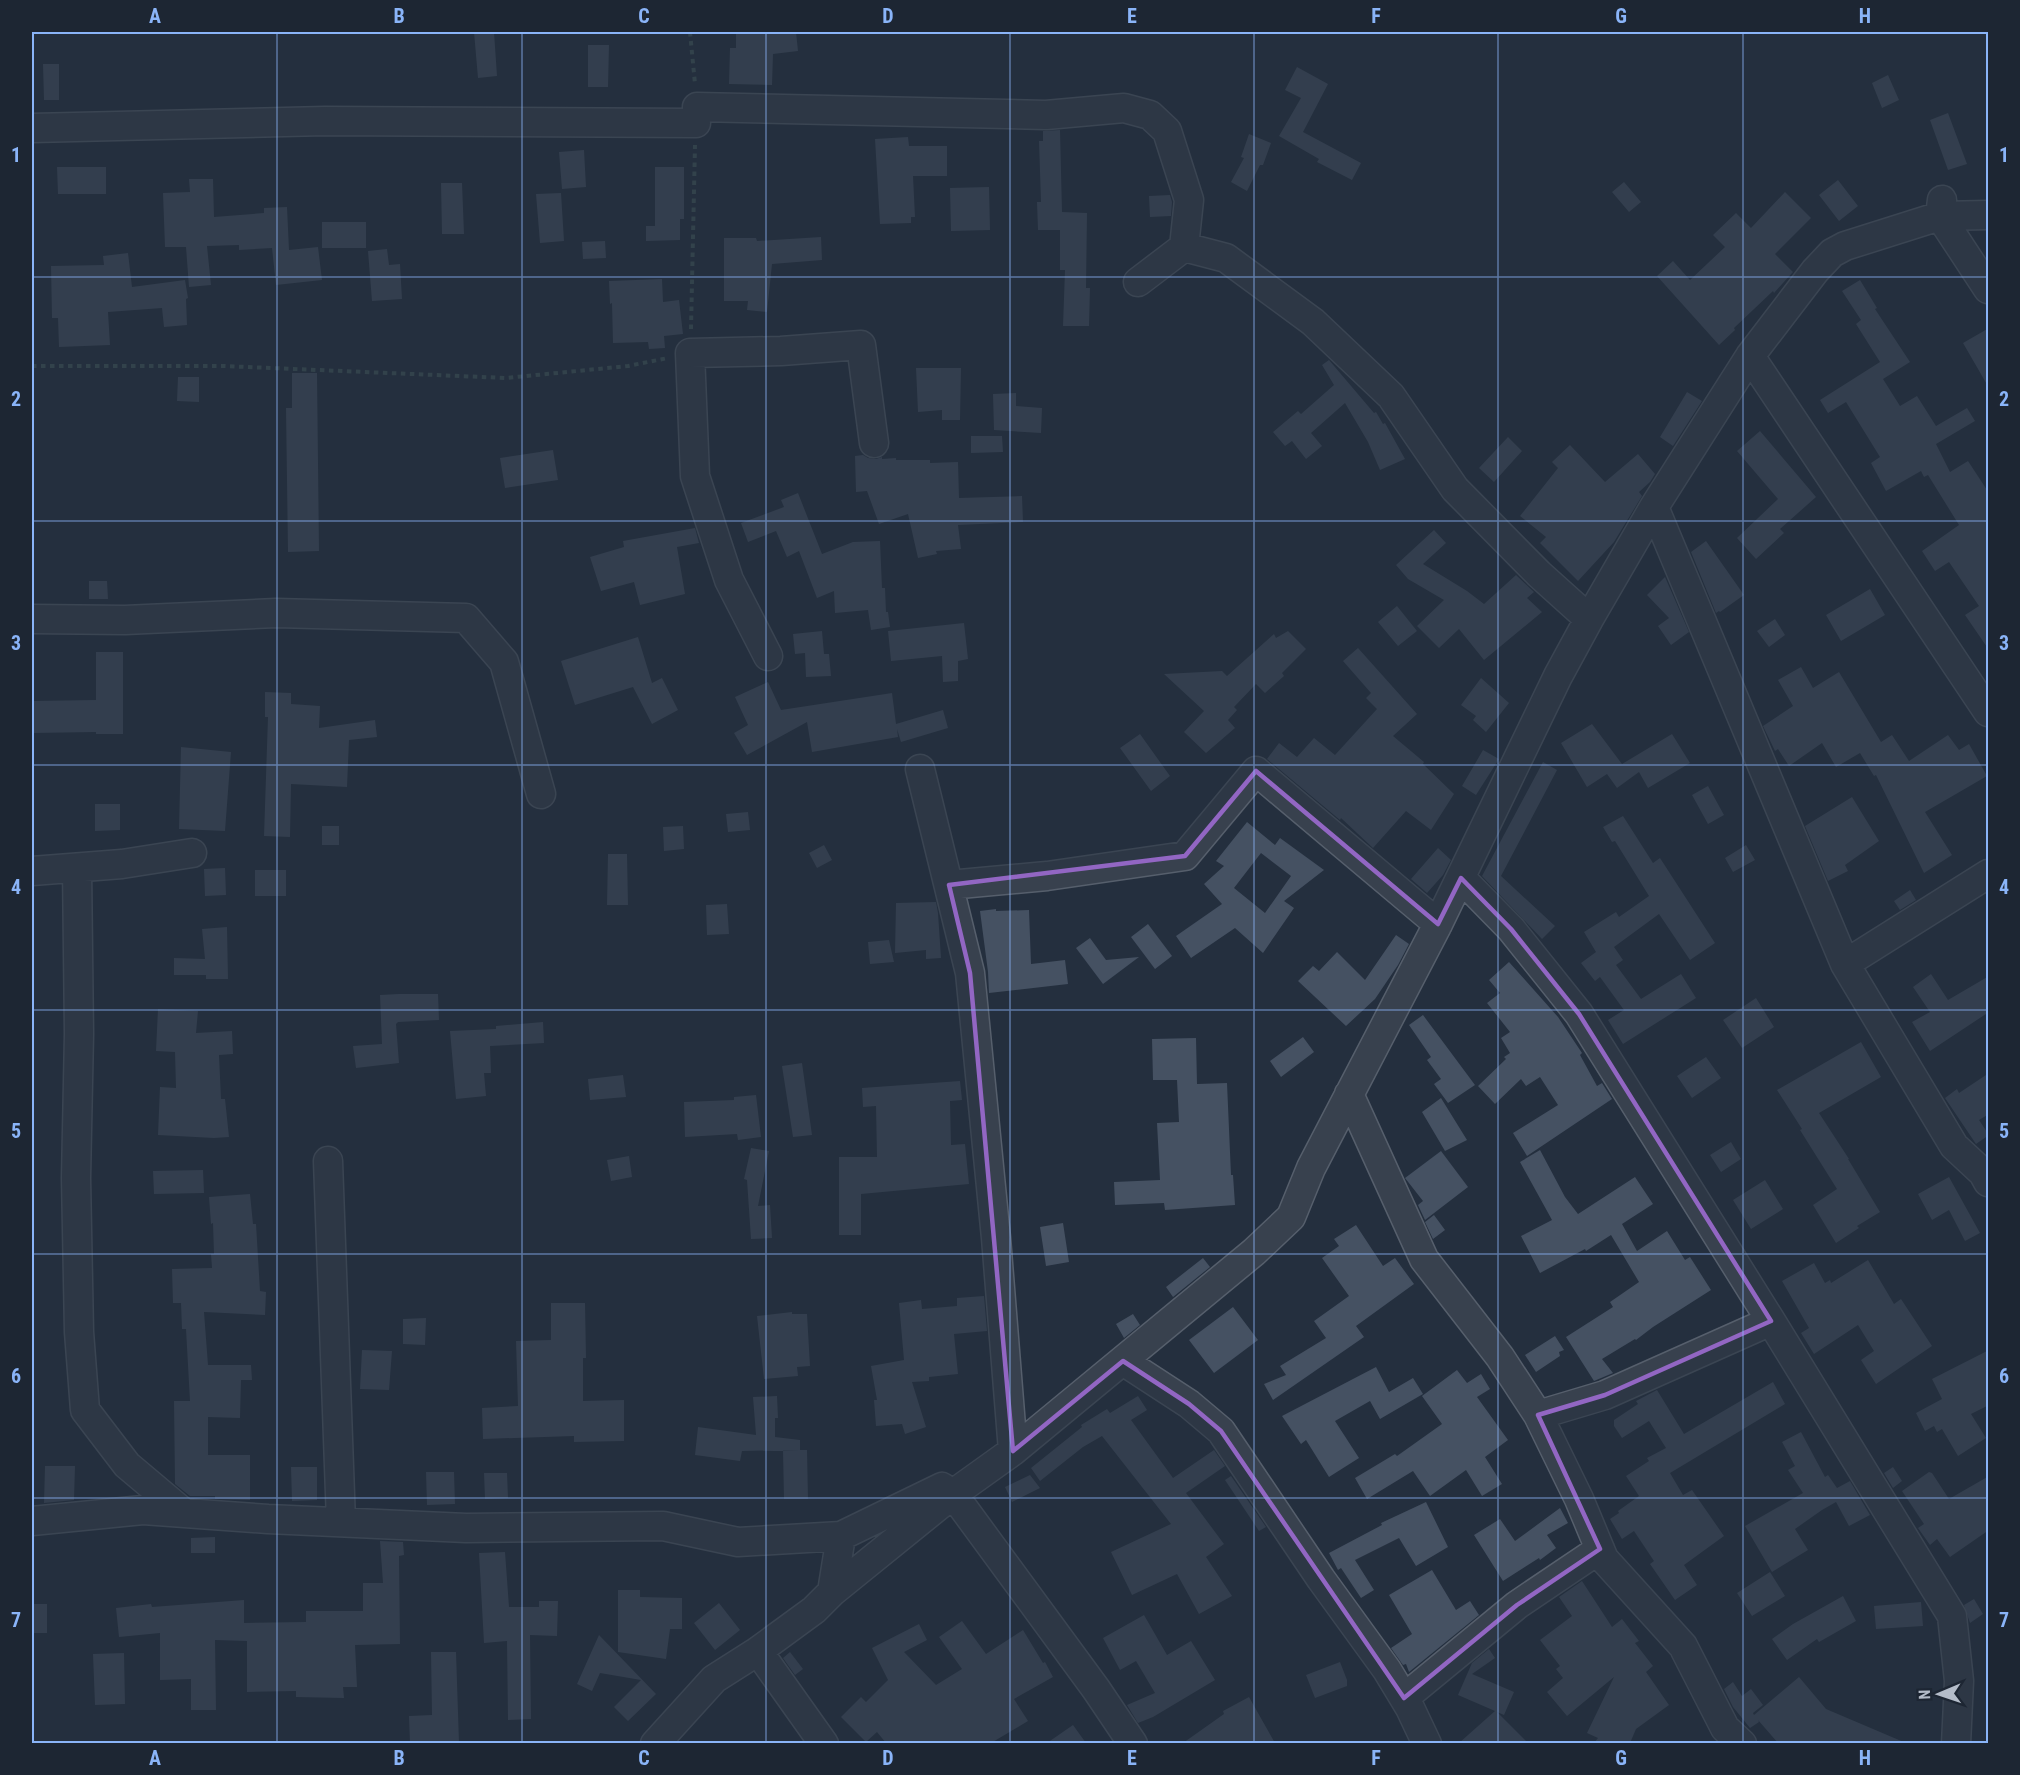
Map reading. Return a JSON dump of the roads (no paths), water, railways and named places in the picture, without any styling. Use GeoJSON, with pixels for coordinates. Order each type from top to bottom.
{"type":"FeatureCollection","features":[{"type":"Feature","properties":{"kind":"street"},"geometry":{"type":"LineString","coordinates":[[32,128],[696,115],[1046,115],[1124,108],[1150,115],[1167,131],[1189,200],[1184,246],[1138,282]]}},
{"type":"Feature","properties":{"kind":"street"},"geometry":{"type":"LineString","coordinates":[[1941,207],[1989,289]]}},
{"type":"Feature","properties":{"kind":"street"},"geometry":{"type":"LineString","coordinates":[[655,1743],[714,1679],[814,1611],[832,1592],[953,1494],[1013,1451],[1123,1361],[1254,1252],[1291,1217],[1311,1168],[1438,924],[1558,676],[1654,507],[1750,356],[1815,270],[1833,253],[1941,207],[1989,215]]}},
{"type":"Feature","properties":{"kind":"street"},"geometry":{"type":"LineString","coordinates":[[1184,246],[1226,258],[1313,322],[1391,396],[1455,489],[1539,574],[1589,619]]}},
{"type":"Feature","properties":{"kind":"street"},"geometry":{"type":"LineString","coordinates":[[768,656],[729,580],[695,476],[690,353],[781,351],[861,345],[874,443]]}},
{"type":"Feature","properties":{"kind":"street"},"geometry":{"type":"LineString","coordinates":[[1750,356],[1989,712]]}},
{"type":"Feature","properties":{"kind":"street"},"geometry":{"type":"LineString","coordinates":[[1654,507],[1845,964],[1954,1146],[1987,1175]]}},
{"type":"Feature","properties":{"kind":"street"},"geometry":{"type":"LineString","coordinates":[[32,619],[125,620],[276,613],[466,618],[504,662],[541,794]]}},
{"type":"Feature","properties":{"kind":"street"},"geometry":{"type":"LineString","coordinates":[[920,770],[970,973],[996,1238],[1013,1451]]}},
{"type":"Feature","properties":{"kind":"street"},"geometry":{"type":"LineString","coordinates":[[949,885],[1047,876],[1185,856],[1256,771],[1438,924]]}},
{"type":"Feature","properties":{"kind":"street"},"geometry":{"type":"LineString","coordinates":[[32,871],[122,864],[192,853]]}},
{"type":"Feature","properties":{"kind":"street"},"geometry":{"type":"LineString","coordinates":[[77,868],[79,1034],[76,1178],[79,1332],[85,1410],[127,1465],[184,1513]]}},
{"type":"Feature","properties":{"kind":"street"},"geometry":{"type":"LineString","coordinates":[[1845,964],[1989,874]]}},
{"type":"Feature","properties":{"kind":"street"},"geometry":{"type":"LineString","coordinates":[[1461,878],[1511,929],[1580,1014],[1952,1616],[1959,1681],[1956,1743]]}},
{"type":"Feature","properties":{"kind":"street"},"geometry":{"type":"LineString","coordinates":[[1349,1094],[1424,1259],[1500,1357],[1538,1415],[1579,1499],[1604,1559],[1683,1646],[1725,1728],[1742,1743]]}},
{"type":"Feature","properties":{"kind":"street"},"geometry":{"type":"LineString","coordinates":[[328,1161],[340,1522]]}},
{"type":"Feature","properties":{"kind":"street"},"geometry":{"type":"LineString","coordinates":[[1538,1415],[1605,1395],[1771,1321]]}},
{"type":"Feature","properties":{"kind":"street"},"geometry":{"type":"LineString","coordinates":[[1123,1361],[1189,1404],[1221,1431],[1321,1579],[1388,1670],[1427,1743]]}},
{"type":"Feature","properties":{"kind":"street"},"geometry":{"type":"LineString","coordinates":[[32,1521],[142,1509],[466,1528],[663,1526],[738,1542],[840,1536],[942,1487],[953,1494],[1133,1743]]}},
{"type":"Feature","properties":{"kind":"street"},"geometry":{"type":"LineString","coordinates":[[832,1592],[840,1536]]}},
{"type":"Feature","properties":{"kind":"street"},"geometry":{"type":"LineString","coordinates":[[1404,1698],[1517,1605],[1600,1549]]}},
{"type":"Feature","properties":{"kind":"street"},"geometry":{"type":"LineString","coordinates":[[758,1651],[824,1743]]}}]}
